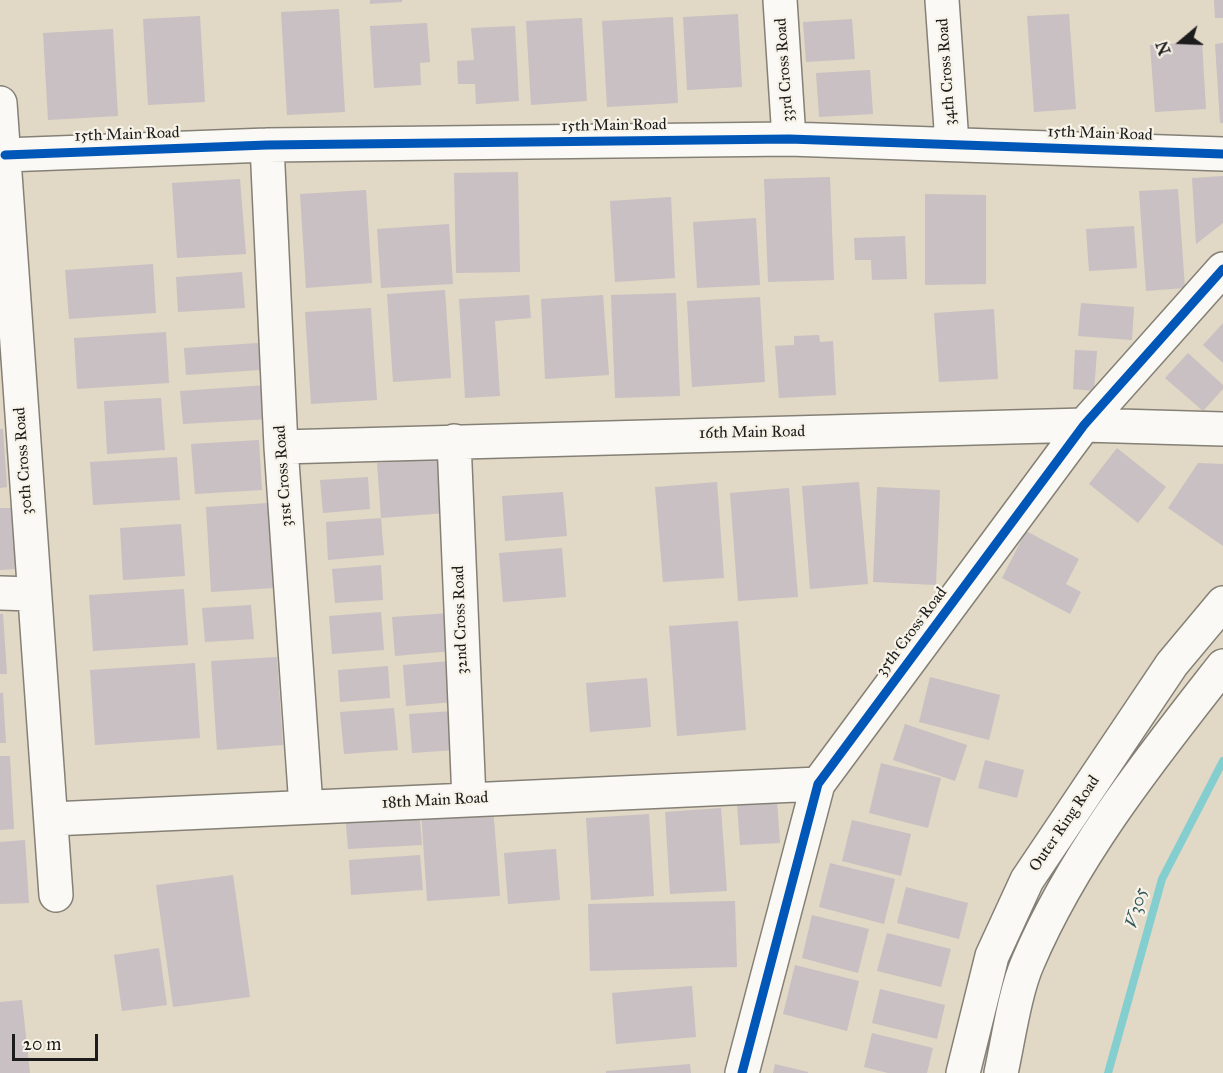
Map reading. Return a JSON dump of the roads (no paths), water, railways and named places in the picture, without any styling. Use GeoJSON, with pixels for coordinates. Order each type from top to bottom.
{"type":"FeatureCollection","features":[{"type":"Feature","properties":{"kind":"main road","name":"33rd Cross Road"},"geometry":{"type":"LineString","coordinates":[[780,0],[789,139]]}},
{"type":"Feature","properties":{"kind":"main road","name":"34th Cross Road"},"geometry":{"type":"LineString","coordinates":[[942,0],[952,143]]}},
{"type":"Feature","properties":{"kind":"main road","name":"30th Cross Road"},"geometry":{"type":"LineString","coordinates":[[0,103],[4,155],[10,396],[33,594],[52,819],[56,895]]}},
{"type":"Feature","properties":{"kind":"main road","name":"15th Main Road"},"geometry":{"type":"LineString","coordinates":[[4,155],[267,145],[789,139],[1223,154]]}},
{"type":"Feature","properties":{"kind":"main road","name":"31st Cross Road"},"geometry":{"type":"LineString","coordinates":[[267,145],[281,447],[306,807]]}},
{"type":"Feature","properties":{"kind":"main road","name":"35th Cross Road"},"geometry":{"type":"LineString","coordinates":[[742,1073],[818,783],[1084,425],[1223,269]]}},
{"type":"Feature","properties":{"kind":"main road","name":"16th Main Road"},"geometry":{"type":"LineString","coordinates":[[281,447],[1084,425],[1223,429]]}},
{"type":"Feature","properties":{"kind":"main road","name":"32nd Cross Road"},"geometry":{"type":"LineString","coordinates":[[454,441],[469,800]]}},
{"type":"Feature","properties":{"kind":"main road"},"geometry":{"type":"LineString","coordinates":[[0,593],[33,594]]}},
{"type":"Feature","properties":{"kind":"main road","name":"Outer Ring Road"},"geometry":{"type":"LineString","coordinates":[[963,1073],[992,956],[1028,880],[1172,664],[1223,603]]}},
{"type":"Feature","properties":{"kind":"main road","name":"Outer Ring Road"},"geometry":{"type":"LineString","coordinates":[[1001,1073],[1026,964],[1054,909],[1102,829],[1223,666]]}},
{"type":"Feature","properties":{"kind":"main road","name":"18th Main Road"},"geometry":{"type":"LineString","coordinates":[[52,819],[818,783]]}},
{"type":"Feature","properties":{"kind":"waterway","name":"V305"},"geometry":{"type":"LineString","coordinates":[[1108,1073],[1162,879],[1223,761]]}}]}
